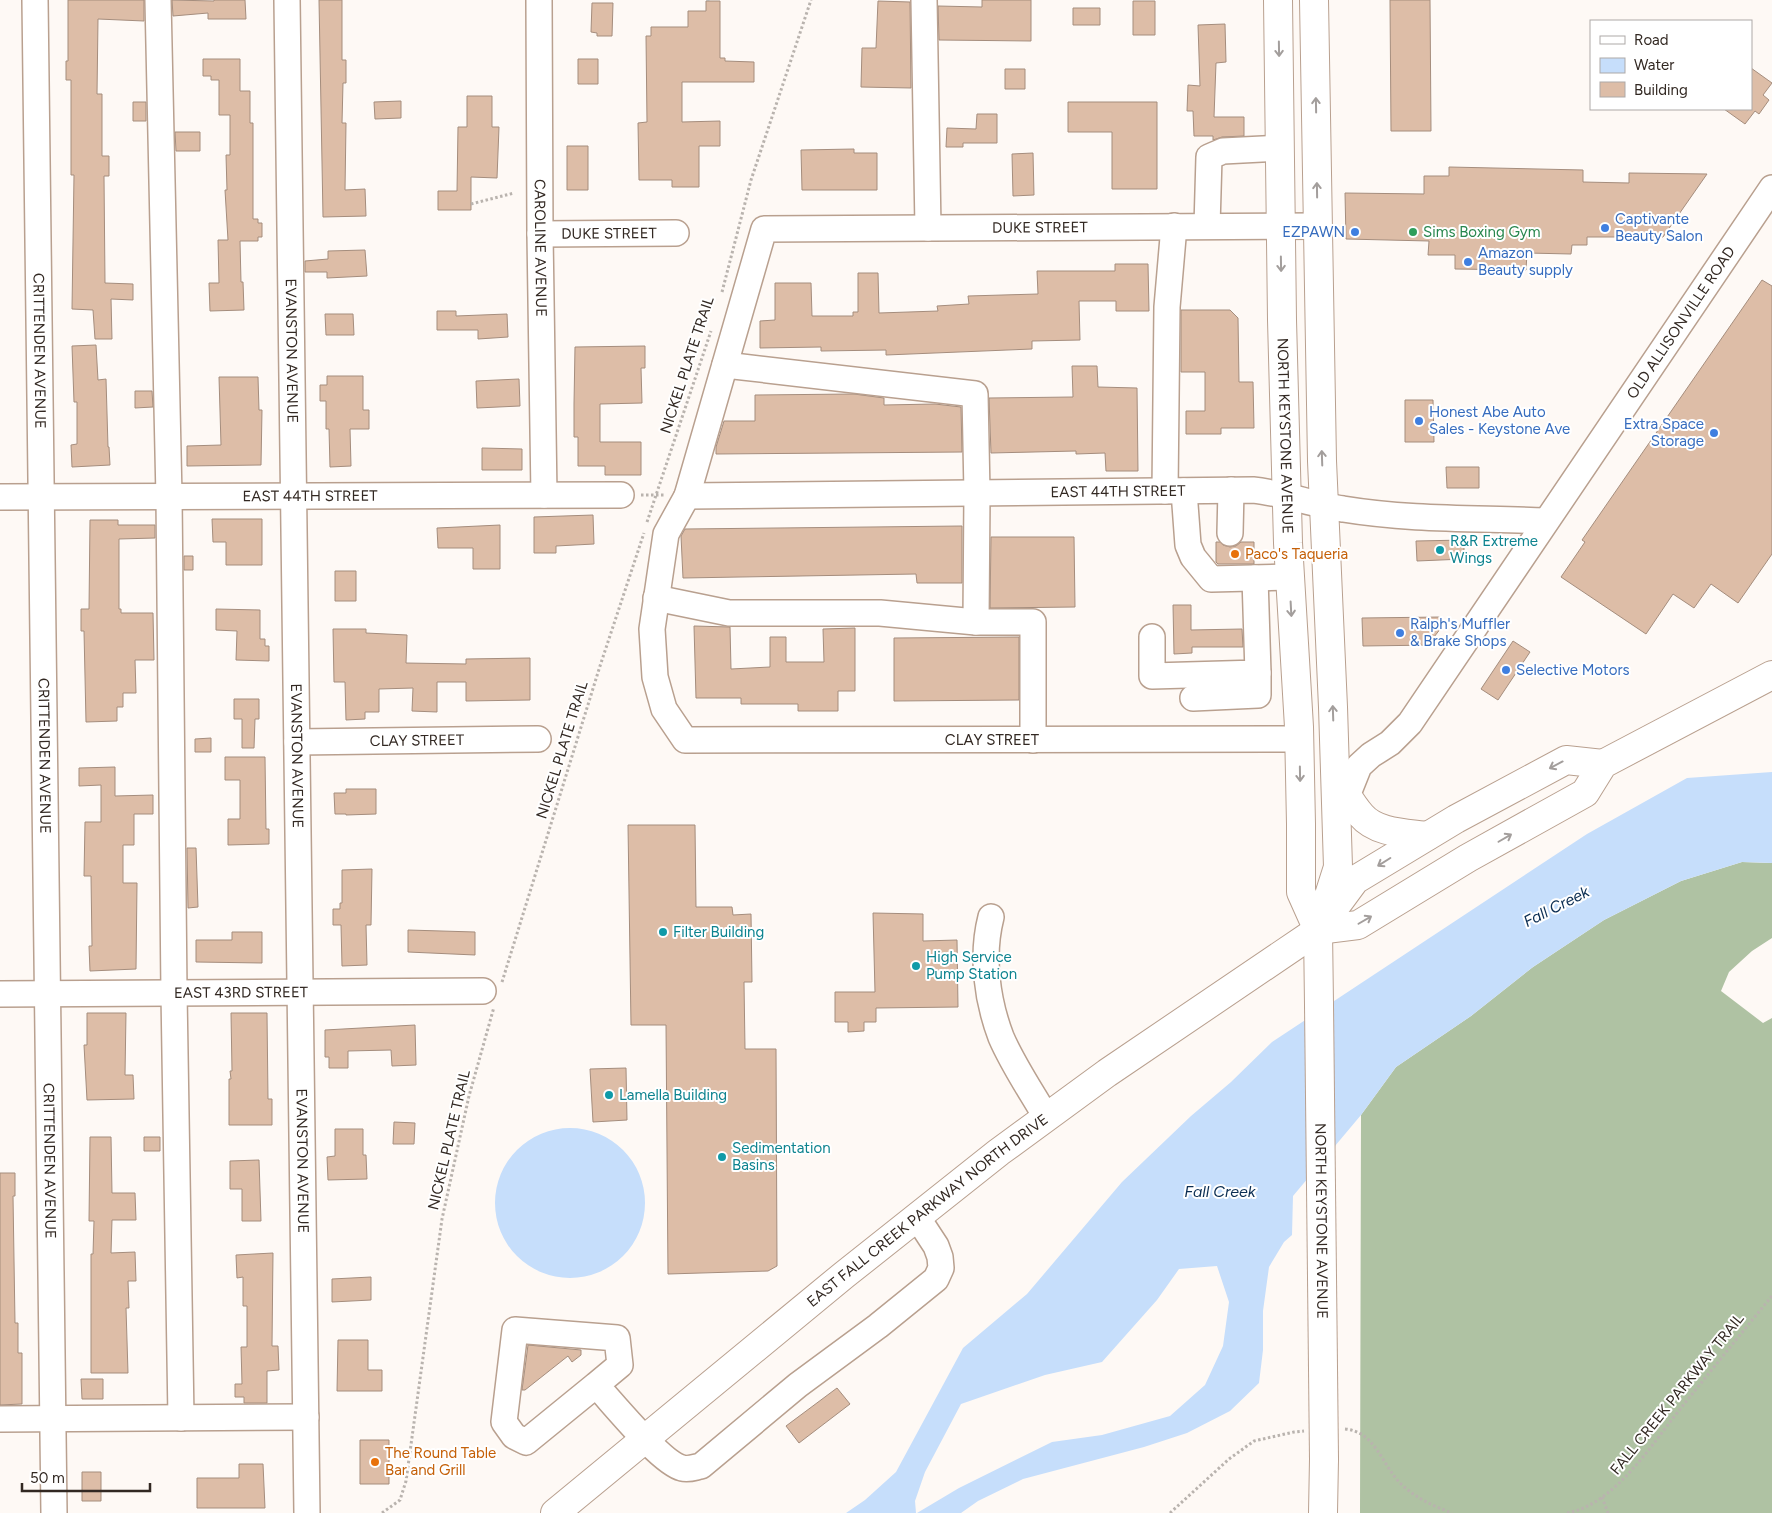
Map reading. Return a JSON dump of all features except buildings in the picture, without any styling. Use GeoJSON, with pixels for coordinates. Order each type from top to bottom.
{"type":"FeatureCollection","features":[{"type":"Feature","properties":{"kind":"main road","name":"NORTH KEYSTONE AVENUE"},"geometry":{"type":"LineString","coordinates":[[1278,0],[1287,497],[1299,739],[1301,892],[1318,930]]}},
{"type":"Feature","properties":{"kind":"main road","name":"NORTH KEYSTONE AVENUE"},"geometry":{"type":"LineString","coordinates":[[1314,0],[1324,506],[1342,787],[1337,820],[1338,867],[1318,930],[1323,1513]]}},
{"type":"Feature","properties":{"kind":"main road"},"geometry":{"type":"LineString","coordinates":[[1603,764],[1772,675]]}},
{"type":"Feature","properties":{"kind":"main road","name":"EAST FALL CREEK PARKWAY NORTH DRIVE"},"geometry":{"type":"LineString","coordinates":[[555,1513],[917,1217],[1046,1117],[1106,1073],[1318,930],[1355,880],[1427,836],[1566,760],[1603,764],[1585,793],[1468,858],[1358,924],[1318,930]]}},
{"type":"Feature","properties":{"kind":"main road"},"geometry":{"type":"LineString","coordinates":[[1342,787],[1360,814],[1372,824],[1392,831],[1427,836]]}},
{"type":"Feature","properties":{"kind":"street","name":"CRITTENDEN AVENUE"},"geometry":{"type":"LineString","coordinates":[[34,0],[54,1513]]}},
{"type":"Feature","properties":{"kind":"street"},"geometry":{"type":"LineString","coordinates":[[158,0],[169,497],[181,1418]]}},
{"type":"Feature","properties":{"kind":"street","name":"EVANSTON AVENUE"},"geometry":{"type":"LineString","coordinates":[[287,0],[308,1513]]}},
{"type":"Feature","properties":{"kind":"street","name":"CAROLINE AVENUE"},"geometry":{"type":"LineString","coordinates":[[539,0],[544,495]]}},
{"type":"Feature","properties":{"kind":"street"},"geometry":{"type":"LineString","coordinates":[[924,0],[928,228]]}},
{"type":"Feature","properties":{"kind":"street"},"geometry":{"type":"LineString","coordinates":[[1207,226],[1209,157],[1223,151],[1280,148]]}},
{"type":"Feature","properties":{"kind":"street","name":"OLD ALLISONVILLE ROAD"},"geometry":{"type":"LineString","coordinates":[[1342,787],[1359,766],[1371,755],[1390,743],[1410,723],[1772,188]]}},
{"type":"Feature","properties":{"kind":"street"},"geometry":{"type":"LineString","coordinates":[[1174,226],[1166,307],[1175,491],[1188,545],[1193,557],[1211,579],[1290,577]]}},
{"type":"Feature","properties":{"kind":"street","name":"DUKE STREET"},"geometry":{"type":"LineString","coordinates":[[725,365],[764,229],[1317,226]]}},
{"type":"Feature","properties":{"kind":"street","name":"DUKE STREET"},"geometry":{"type":"LineString","coordinates":[[540,234],[676,233]]}},
{"type":"Feature","properties":{"kind":"street"},"geometry":{"type":"LineString","coordinates":[[976,622],[977,493],[975,394],[725,365],[687,496],[666,534],[656,598],[730,613],[880,613],[976,622],[1033,622],[1033,740]]}},
{"type":"Feature","properties":{"kind":"street","name":"EAST 44TH STREET"},"geometry":{"type":"LineString","coordinates":[[687,496],[1231,490],[1265,491],[1324,506],[1409,516],[1546,520]]}},
{"type":"Feature","properties":{"kind":"street"},"geometry":{"type":"LineString","coordinates":[[1230,533],[1231,490]]}},
{"type":"Feature","properties":{"kind":"street","name":"EAST 44TH STREET"},"geometry":{"type":"LineString","coordinates":[[0,497],[621,495]]}},
{"type":"Feature","properties":{"kind":"street"},"geometry":{"type":"LineString","coordinates":[[1152,637],[1152,676],[1193,687],[1258,673],[1255,578]]}},
{"type":"Feature","properties":{"kind":"street","name":"CLAY STREET"},"geometry":{"type":"LineString","coordinates":[[656,598],[652,629],[655,677],[664,709],[685,740],[1299,739]]}},
{"type":"Feature","properties":{"kind":"street"},"geometry":{"type":"LineString","coordinates":[[1192,739],[1193,687]]}},
{"type":"Feature","properties":{"kind":"street","name":"CLAY STREET"},"geometry":{"type":"LineString","coordinates":[[297,742],[538,739]]}},
{"type":"Feature","properties":{"kind":"street"},"geometry":{"type":"LineString","coordinates":[[991,917],[987,934],[986,973],[990,1002],[1001,1037],[1046,1117]]}},
{"type":"Feature","properties":{"kind":"street","name":"EAST 43RD STREET"},"geometry":{"type":"LineString","coordinates":[[0,994],[300,992],[493,994]]}},
{"type":"Feature","properties":{"kind":"street"},"geometry":{"type":"LineString","coordinates":[[596,1385],[644,1439],[673,1464],[681,1468],[690,1469],[701,1466],[798,1385],[878,1326],[936,1279],[941,1268],[940,1257],[936,1246],[917,1217]]}},
{"type":"Feature","properties":{"kind":"street"},"geometry":{"type":"LineString","coordinates":[[515,1330],[617,1338],[620,1365],[596,1385],[526,1442],[514,1436],[504,1422],[515,1330]]}},
{"type":"Feature","properties":{"kind":"street"},"geometry":{"type":"LineString","coordinates":[[0,1418],[306,1417]]}},
{"type":"Feature","properties":{"kind":"path","name":"NICKEL PLATE TRAIL"},"geometry":{"type":"LineString","coordinates":[[720,300],[751,180],[810,0]]}},
{"type":"Feature","properties":{"kind":"path"},"geometry":{"type":"LineString","coordinates":[[471,204],[514,193]]}},
{"type":"Feature","properties":{"kind":"path","name":"NICKEL PLATE TRAIL"},"geometry":{"type":"LineString","coordinates":[[382,1513],[400,1500],[406,1481],[442,1219],[493,994],[712,327]]}},
{"type":"Feature","properties":{"kind":"path"},"geometry":{"type":"LineString","coordinates":[[621,495],[687,496]]}},
{"type":"Feature","properties":{"kind":"path","name":"FALL CREEK PARKWAY TRAIL"},"geometry":{"type":"LineString","coordinates":[[1567,1513],[1575,1512],[1602,1497],[1630,1473],[1679,1409],[1772,1296]]}},
{"type":"Feature","properties":{"kind":"path"},"geometry":{"type":"LineString","coordinates":[[1602,1497],[1608,1513]]}},
{"type":"Feature","properties":{"kind":"green space"},"geometry":{"type":"Polygon","coordinates":[[[1742,862],[1772,863],[1772,938],[1752,951],[1729,972],[1721,991],[1763,1023],[1772,1018],[1772,1513],[1360,1513],[1361,1115],[1396,1067],[1471,1016],[1533,967],[1604,920],[1681,881],[1742,862]]]}},
{"type":"Feature","properties":{"kind":"water","name":"Fall Creek"},"geometry":{"type":"Polygon","coordinates":[[[1772,772],[1772,863],[1742,862],[1681,881],[1604,920],[1533,967],[1471,1016],[1396,1067],[1361,1115],[1293,1196],[1292,1235],[1284,1242],[1269,1267],[1263,1311],[1263,1350],[1259,1383],[1230,1411],[1187,1433],[1144,1447],[1023,1479],[978,1501],[961,1513],[917,1513],[959,1488],[1052,1442],[1102,1435],[1170,1416],[1205,1385],[1223,1346],[1229,1302],[1217,1266],[1179,1269],[1157,1300],[1102,1362],[1045,1375],[961,1404],[925,1472],[915,1501],[916,1513],[846,1513],[865,1500],[896,1472],[963,1348],[1027,1294],[1122,1182],[1272,1042],[1587,834],[1687,778],[1772,772]]]}},
{"type":"Feature","properties":{"kind":"water"},"geometry":{"type":"Polygon","coordinates":[[[570,1128],[585,1129],[599,1134],[623,1150],[639,1174],[644,1188],[644,1218],[639,1232],[623,1256],[599,1272],[585,1277],[570,1278],[555,1277],[541,1272],[517,1256],[501,1232],[496,1218],[495,1203],[496,1188],[501,1174],[517,1150],[541,1134],[555,1129],[570,1128]]]}},
{"type":"Feature","properties":{"kind":"place","name":"Captivante Beauty Salon"},"geometry":{"type":"Point","coordinates":[1605,228]}},
{"type":"Feature","properties":{"kind":"place","name":"EZPAWN"},"geometry":{"type":"Point","coordinates":[1355,232]}},
{"type":"Feature","properties":{"kind":"place","name":"Sims Boxing Gym"},"geometry":{"type":"Point","coordinates":[1413,232]}},
{"type":"Feature","properties":{"kind":"place","name":"Amazon Beauty supply"},"geometry":{"type":"Point","coordinates":[1468,262]}},
{"type":"Feature","properties":{"kind":"place","name":"Honest Abe Auto Sales - Keystone Ave"},"geometry":{"type":"Point","coordinates":[1419,421]}},
{"type":"Feature","properties":{"kind":"place","name":"Extra Space Storage"},"geometry":{"type":"Point","coordinates":[1714,433]}},
{"type":"Feature","properties":{"kind":"place","name":"R&R Extreme Wings"},"geometry":{"type":"Point","coordinates":[1440,550]}},
{"type":"Feature","properties":{"kind":"place","name":"Paco's Taqueria"},"geometry":{"type":"Point","coordinates":[1235,554]}},
{"type":"Feature","properties":{"kind":"place","name":"Ralph's Muffler & Brake Shops"},"geometry":{"type":"Point","coordinates":[1400,633]}},
{"type":"Feature","properties":{"kind":"place","name":"Selective Motors"},"geometry":{"type":"Point","coordinates":[1506,670]}},
{"type":"Feature","properties":{"kind":"place","name":"Filter Building"},"geometry":{"type":"Point","coordinates":[663,932]}},
{"type":"Feature","properties":{"kind":"place","name":"High Service Pump Station"},"geometry":{"type":"Point","coordinates":[916,966]}},
{"type":"Feature","properties":{"kind":"place","name":"Lamella Building"},"geometry":{"type":"Point","coordinates":[609,1095]}},
{"type":"Feature","properties":{"kind":"place","name":"Sedimentation Basins"},"geometry":{"type":"Point","coordinates":[722,1157]}},
{"type":"Feature","properties":{"kind":"place","name":"The Round Table Bar and Grill"},"geometry":{"type":"Point","coordinates":[375,1462]}}]}
